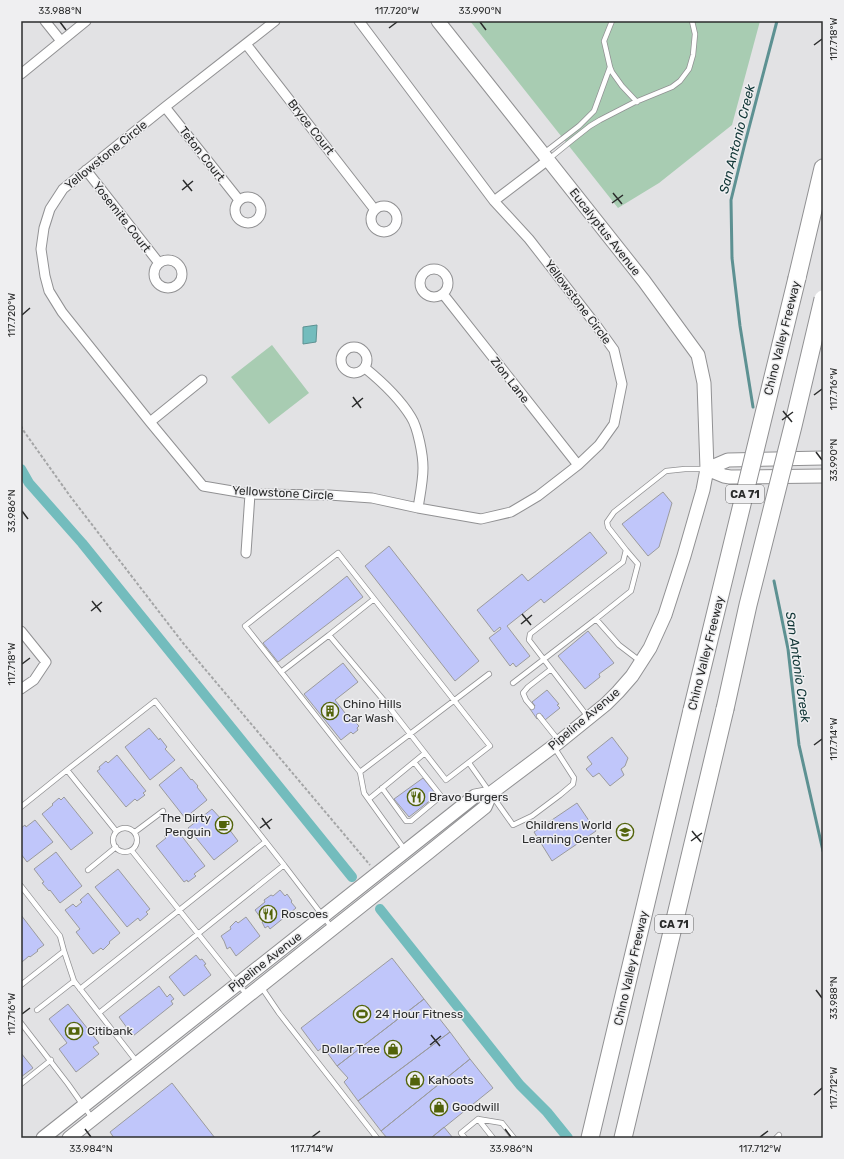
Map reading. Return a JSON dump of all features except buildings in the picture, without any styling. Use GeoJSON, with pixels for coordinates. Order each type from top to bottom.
{"type":"FeatureCollection","features":[{"type":"Feature","properties":{"kind":"highway","name":"Chino Valley Freeway"},"geometry":{"type":"LineString","coordinates":[[590,1138],[823,168]]}},
{"type":"Feature","properties":{"kind":"highway","name":"CA 71"},"geometry":{"type":"LineString","coordinates":[[623,1138],[726,709],[748,605],[823,299]]}},
{"type":"Feature","properties":{"kind":"main road","name":"Eucalyptus Avenue"},"geometry":{"type":"LineString","coordinates":[[438,21],[644,282],[698,355],[704,383],[707,469]]}},
{"type":"Feature","properties":{"kind":"main road"},"geometry":{"type":"LineString","coordinates":[[707,469],[728,460],[823,458]]}},
{"type":"Feature","properties":{"kind":"main road"},"geometry":{"type":"LineString","coordinates":[[707,469],[730,477],[823,476]]}},
{"type":"Feature","properties":{"kind":"main road","name":"Pipeline Avenue"},"geometry":{"type":"LineString","coordinates":[[43,1138],[405,850],[475,796],[491,792],[556,744],[590,718],[618,692],[632,676],[641,662],[666,615],[703,490],[707,469]]}},
{"type":"Feature","properties":{"kind":"main road","name":"Pipeline Avenue"},"geometry":{"type":"LineString","coordinates":[[69,1138],[485,807],[491,792]]}},
{"type":"Feature","properties":{"kind":"street"},"geometry":{"type":"LineString","coordinates":[[45,21],[61,41]]}},
{"type":"Feature","properties":{"kind":"street"},"geometry":{"type":"LineString","coordinates":[[21,74],[86,21]]}},
{"type":"Feature","properties":{"kind":"street","name":"Yellowstone Circle"},"geometry":{"type":"LineString","coordinates":[[275,21],[63,189],[50,209],[44,228],[41,249],[49,291],[62,312],[203,486],[250,494],[329,495],[372,498],[481,519],[511,512],[538,496],[578,465],[599,445],[614,424],[622,384],[614,350],[530,239],[494,201],[358,21]]}},
{"type":"Feature","properties":{"kind":"street","name":"Bryce Court"},"geometry":{"type":"LineString","coordinates":[[246,44],[375,210]]}},
{"type":"Feature","properties":{"kind":"street","name":"Teton Court"},"geometry":{"type":"LineString","coordinates":[[165,107],[239,200]]}},
{"type":"Feature","properties":{"kind":"street"},"geometry":{"type":"LineString","coordinates":[[494,201],[546,157]]}},
{"type":"Feature","properties":{"kind":"street","name":"Yosemite Court"},"geometry":{"type":"LineString","coordinates":[[86,170],[159,263]]}},
{"type":"Feature","properties":{"kind":"street","name":"Zion Lane"},"geometry":{"type":"LineString","coordinates":[[443,294],[578,465]]}},
{"type":"Feature","properties":{"kind":"street"},"geometry":{"type":"LineString","coordinates":[[365,368],[378,378],[395,396],[412,418],[421,445],[423,467],[418,508]]}},
{"type":"Feature","properties":{"kind":"street"},"geometry":{"type":"LineString","coordinates":[[150,422],[202,380]]}},
{"type":"Feature","properties":{"kind":"street"},"geometry":{"type":"LineString","coordinates":[[246,553],[250,494]]}},
{"type":"Feature","properties":{"kind":"street"},"geometry":{"type":"LineString","coordinates":[[21,631],[46,662],[34,680],[21,689]]}},
{"type":"Feature","properties":{"kind":"lane"},"geometry":{"type":"LineString","coordinates":[[612,21],[604,41],[610,67],[622,86],[637,102]]}},
{"type":"Feature","properties":{"kind":"lane"},"geometry":{"type":"LineString","coordinates":[[546,157],[600,120],[672,87],[680,81],[689,69],[693,55],[695,34],[692,21]]}},
{"type":"Feature","properties":{"kind":"lane"},"geometry":{"type":"LineString","coordinates":[[546,157],[594,111],[610,67]]}},
{"type":"Feature","properties":{"kind":"lane"},"geometry":{"type":"LineString","coordinates":[[513,683],[631,590],[638,564],[608,527],[607,522],[614,512],[666,471],[707,469]]}},
{"type":"Feature","properties":{"kind":"lane"},"geometry":{"type":"LineString","coordinates":[[590,718],[529,640],[530,634],[623,562],[626,550]]}},
{"type":"Feature","properties":{"kind":"lane"},"geometry":{"type":"LineString","coordinates":[[329,635],[386,703],[446,780],[490,746],[338,553],[245,626],[360,772],[364,793],[405,850]]}},
{"type":"Feature","properties":{"kind":"lane"},"geometry":{"type":"LineString","coordinates":[[281,672],[374,599]]}},
{"type":"Feature","properties":{"kind":"lane"},"geometry":{"type":"LineString","coordinates":[[596,619],[619,645],[641,662]]}},
{"type":"Feature","properties":{"kind":"lane"},"geometry":{"type":"LineString","coordinates":[[532,707],[526,700],[523,693],[528,687],[551,669]]}},
{"type":"Feature","properties":{"kind":"lane"},"geometry":{"type":"LineString","coordinates":[[360,772],[489,674]]}},
{"type":"Feature","properties":{"kind":"lane"},"geometry":{"type":"LineString","coordinates":[[21,807],[155,701],[332,928]]}},
{"type":"Feature","properties":{"kind":"lane"},"geometry":{"type":"LineString","coordinates":[[469,763],[513,825],[532,816],[573,784],[574,778],[539,716]]}},
{"type":"Feature","properties":{"kind":"lane"},"geometry":{"type":"LineString","coordinates":[[369,799],[425,753]]}},
{"type":"Feature","properties":{"kind":"lane"},"geometry":{"type":"LineString","coordinates":[[382,788],[406,821],[411,821],[441,796],[414,762]]}},
{"type":"Feature","properties":{"kind":"lane"},"geometry":{"type":"LineString","coordinates":[[67,770],[116,831]]}},
{"type":"Feature","properties":{"kind":"lane"},"geometry":{"type":"LineString","coordinates":[[135,832],[163,811]]}},
{"type":"Feature","properties":{"kind":"lane"},"geometry":{"type":"LineString","coordinates":[[128,827],[135,832],[138,837],[136,847],[127,852],[122,852],[116,848],[113,835],[116,831],[120,828],[128,827]]}},
{"type":"Feature","properties":{"kind":"lane"},"geometry":{"type":"LineString","coordinates":[[80,989],[265,842]]}},
{"type":"Feature","properties":{"kind":"lane"},"geometry":{"type":"LineString","coordinates":[[88,870],[116,848]]}},
{"type":"Feature","properties":{"kind":"lane"},"geometry":{"type":"LineString","coordinates":[[132,850],[248,997]]}},
{"type":"Feature","properties":{"kind":"lane"},"geometry":{"type":"LineString","coordinates":[[99,1013],[284,865]]}},
{"type":"Feature","properties":{"kind":"lane"},"geometry":{"type":"LineString","coordinates":[[21,886],[60,936],[74,981],[138,1062]]}},
{"type":"Feature","properties":{"kind":"lane"},"geometry":{"type":"LineString","coordinates":[[21,985],[64,951]]}},
{"type":"Feature","properties":{"kind":"lane"},"geometry":{"type":"LineString","coordinates":[[37,1010],[74,981]]}},
{"type":"Feature","properties":{"kind":"lane"},"geometry":{"type":"LineString","coordinates":[[261,986],[279,1012],[377,1138]]}},
{"type":"Feature","properties":{"kind":"lane"},"geometry":{"type":"LineString","coordinates":[[21,1023],[50,1060],[92,1119]]}},
{"type":"Feature","properties":{"kind":"lane"},"geometry":{"type":"LineString","coordinates":[[21,1084],[50,1060]]}},
{"type":"Feature","properties":{"kind":"lane"},"geometry":{"type":"LineString","coordinates":[[478,1119],[493,1138]]}},
{"type":"Feature","properties":{"kind":"lane"},"geometry":{"type":"LineString","coordinates":[[465,1138],[461,1133],[478,1119],[502,1123],[514,1138]]}},
{"type":"Feature","properties":{"kind":"path"},"geometry":{"type":"LineString","coordinates":[[21,426],[70,496],[183,643],[374,876]]}},
{"type":"Feature","properties":{"kind":"green space"},"geometry":{"type":"Polygon","coordinates":[[[470,21],[760,21],[732,125],[659,183],[618,208],[470,21]]]}},
{"type":"Feature","properties":{"kind":"green space"},"geometry":{"type":"Polygon","coordinates":[[[272,345],[309,393],[269,424],[231,377],[272,345]]]}},
{"type":"Feature","properties":{"kind":"water"},"geometry":{"type":"Polygon","coordinates":[[[317,325],[316,342],[303,344],[303,327],[317,325]]]}},
{"type":"Feature","properties":{"kind":"waterway","name":"San Antonio Creek"},"geometry":{"type":"LineString","coordinates":[[753,407],[740,326],[732,258],[731,200],[777,21]]}},
{"type":"Feature","properties":{"kind":"waterway"},"geometry":{"type":"LineString","coordinates":[[21,469],[29,483],[82,543],[352,877]]}},
{"type":"Feature","properties":{"kind":"waterway","name":"San Antonio Creek"},"geometry":{"type":"LineString","coordinates":[[774,581],[788,649],[799,745],[823,851]]}},
{"type":"Feature","properties":{"kind":"waterway"},"geometry":{"type":"LineString","coordinates":[[380,909],[520,1085],[547,1112],[568,1138]]}},
{"type":"Feature","properties":{"kind":"place","name":"Chino Hills Car Wash"},"geometry":{"type":"Point","coordinates":[330,711]}},
{"type":"Feature","properties":{"kind":"place","name":"Bravo Burgers"},"geometry":{"type":"Point","coordinates":[416,797]}},
{"type":"Feature","properties":{"kind":"place","name":"The Dirty Penguin"},"geometry":{"type":"Point","coordinates":[224,825]}},
{"type":"Feature","properties":{"kind":"place","name":"Childrens World Learning Center"},"geometry":{"type":"Point","coordinates":[625,832]}},
{"type":"Feature","properties":{"kind":"place","name":"Roscoes"},"geometry":{"type":"Point","coordinates":[268,914]}},
{"type":"Feature","properties":{"kind":"place","name":"24 Hour Fitness"},"geometry":{"type":"Point","coordinates":[362,1014]}},
{"type":"Feature","properties":{"kind":"place","name":"Citibank"},"geometry":{"type":"Point","coordinates":[74,1031]}},
{"type":"Feature","properties":{"kind":"place","name":"Dollar Tree"},"geometry":{"type":"Point","coordinates":[393,1049]}},
{"type":"Feature","properties":{"kind":"place","name":"Kahoots"},"geometry":{"type":"Point","coordinates":[415,1080]}},
{"type":"Feature","properties":{"kind":"place","name":"Goodwill"},"geometry":{"type":"Point","coordinates":[439,1107]}}]}
